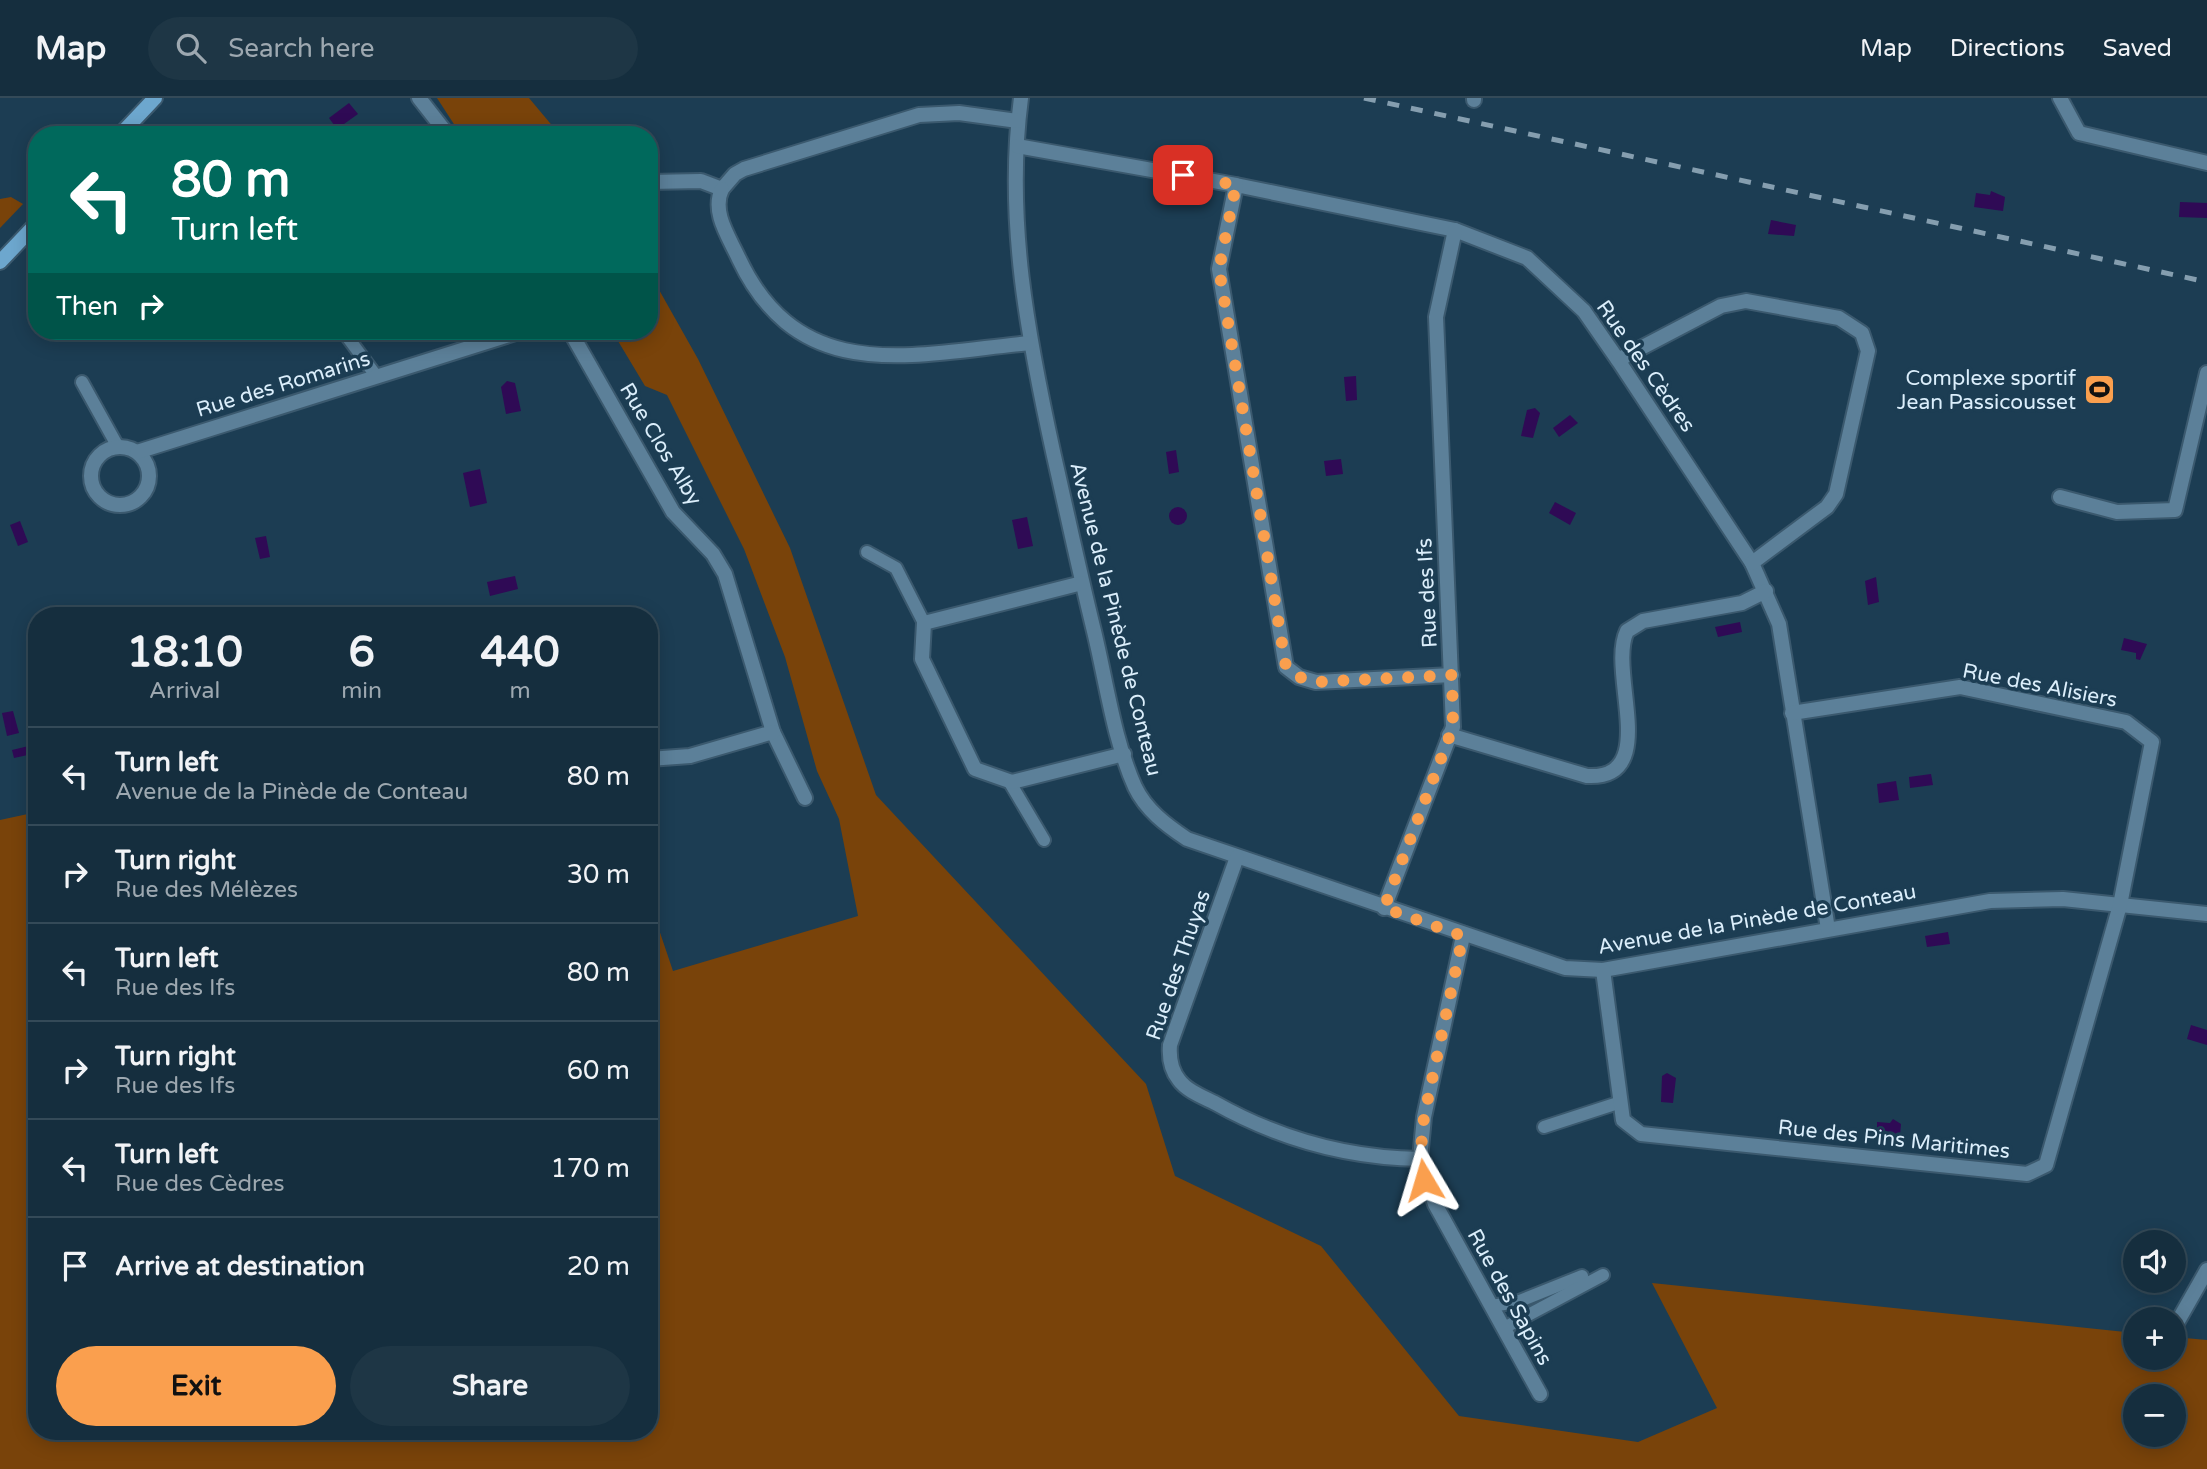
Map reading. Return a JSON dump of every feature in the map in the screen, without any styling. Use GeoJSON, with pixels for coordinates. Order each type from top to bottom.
{"type":"FeatureCollection","features":[{"type":"Feature","properties":{"kind":"street"},"geometry":{"type":"LineString","coordinates":[[129,126],[155,98]]}},
{"type":"Feature","properties":{"kind":"street"},"geometry":{"type":"LineString","coordinates":[[419,98],[441,126]]}},
{"type":"Feature","properties":{"kind":"street","name":"Avenue de la Pinède de Conteau"},"geometry":{"type":"LineString","coordinates":[[1021,98],[1017,146],[1017,238],[1030,343],[1082,583],[1124,754],[1136,788],[1158,817],[1186,839],[1463,936],[1565,968],[1603,970],[1990,901],[2063,899],[2207,914]]}},
{"type":"Feature","properties":{"kind":"street"},"geometry":{"type":"LineString","coordinates":[[2060,98],[2079,133],[2207,163]]}},
{"type":"Feature","properties":{"kind":"street"},"geometry":{"type":"LineString","coordinates":[[1018,121],[959,113],[919,115],[744,169],[735,174],[722,189],[718,207],[721,221],[749,280],[770,308],[813,340],[841,351],[871,356],[1030,343]]}},
{"type":"Feature","properties":{"kind":"street","name":"Rue des Cèdres"},"geometry":{"type":"LineString","coordinates":[[1017,146],[1236,185],[1455,230],[1527,258],[1584,311],[1752,563],[1766,591],[1779,624],[1828,929]]}},
{"type":"Feature","properties":{"kind":"street"},"geometry":{"type":"LineString","coordinates":[[658,182],[701,181],[722,189]]}},
{"type":"Feature","properties":{"kind":"street","name":"Rue des Ifs"},"geometry":{"type":"LineString","coordinates":[[1236,185],[1219,269],[1286,667],[1299,677],[1316,682],[1452,675],[1436,317],[1455,230]]}},
{"type":"Feature","properties":{"kind":"street"},"geometry":{"type":"LineString","coordinates":[[0,262],[28,232]]}},
{"type":"Feature","properties":{"kind":"street"},"geometry":{"type":"LineString","coordinates":[[1618,360],[1721,306],[1738,301],[1839,318],[1861,332],[1868,351],[1836,494],[1827,507],[1752,563]]}},
{"type":"Feature","properties":{"kind":"street","name":"Rue des Romarins"},"geometry":{"type":"LineString","coordinates":[[137,452],[494,340]]}},
{"type":"Feature","properties":{"kind":"street","name":"Rue Clos Alby"},"geometry":{"type":"LineString","coordinates":[[575,340],[673,512],[713,554],[725,574],[773,733],[805,798]]}},
{"type":"Feature","properties":{"kind":"street"},"geometry":{"type":"LineString","coordinates":[[2060,497],[2117,512],[2175,510],[2207,373]]}},
{"type":"Feature","properties":{"kind":"street"},"geometry":{"type":"LineString","coordinates":[[118,447],[137,452],[148,466],[148,485],[138,499],[130,504],[111,504],[96,493],[91,473],[100,455],[118,447]]}},
{"type":"Feature","properties":{"kind":"street"},"geometry":{"type":"LineString","coordinates":[[1082,583],[924,623],[922,659],[975,769],[1009,781],[1124,754]]}},
{"type":"Feature","properties":{"kind":"street"},"geometry":{"type":"LineString","coordinates":[[1449,735],[1587,776],[1608,775],[1622,762],[1629,741],[1620,659],[1627,631],[1643,621],[1742,603],[1766,591]]}},
{"type":"Feature","properties":{"kind":"street"},"geometry":{"type":"LineString","coordinates":[[1384,908],[1449,735],[1454,716],[1452,675]]}},
{"type":"Feature","properties":{"kind":"street","name":"Rue des Alisiers"},"geometry":{"type":"LineString","coordinates":[[1792,713],[1960,687],[2126,722],[2152,742],[2120,905]]}},
{"type":"Feature","properties":{"kind":"street"},"geometry":{"type":"LineString","coordinates":[[658,758],[690,756],[773,733]]}},
{"type":"Feature","properties":{"kind":"street","name":"Rue des Thuyas"},"geometry":{"type":"LineString","coordinates":[[1237,857],[1170,1045],[1171,1063],[1178,1079],[1241,1118],[1293,1140],[1381,1159],[1420,1159]]}},
{"type":"Feature","properties":{"kind":"street","name":"Rue des Pins Maritimes"},"geometry":{"type":"LineString","coordinates":[[1603,970],[1623,1120],[1641,1134],[2028,1174],[2046,1165],[2120,905]]}},
{"type":"Feature","properties":{"kind":"street","name":"Rue des Sapins"},"geometry":{"type":"LineString","coordinates":[[1463,936],[1424,1117],[1420,1159],[1435,1204],[1540,1394]]}},
{"type":"Feature","properties":{"kind":"street"},"geometry":{"type":"LineString","coordinates":[[2186,1307],[2207,1270]]}},
{"type":"Feature","properties":{"kind":"lane"},"geometry":{"type":"LineString","coordinates":[[350,340],[377,377]]}},
{"type":"Feature","properties":{"kind":"lane"},"geometry":{"type":"LineString","coordinates":[[82,382],[118,447]]}},
{"type":"Feature","properties":{"kind":"lane"},"geometry":{"type":"LineString","coordinates":[[867,552],[896,568],[924,623]]}},
{"type":"Feature","properties":{"kind":"lane"},"geometry":{"type":"LineString","coordinates":[[1009,781],[1044,840]]}},
{"type":"Feature","properties":{"kind":"lane"},"geometry":{"type":"LineString","coordinates":[[1544,1126],[1621,1102]]}},
{"type":"Feature","properties":{"kind":"lane"},"geometry":{"type":"LineString","coordinates":[[1504,1328],[1603,1275]]}},
{"type":"Feature","properties":{"kind":"lane"},"geometry":{"type":"LineString","coordinates":[[1491,1306],[1517,1302],[1582,1276]]}},
{"type":"Feature","properties":{"kind":"shaded area"},"geometry":{"type":"Polygon","coordinates":[[[437,98],[529,98],[552,126],[455,126],[437,98]]]}},
{"type":"Feature","properties":{"kind":"shaded area"},"geometry":{"type":"Polygon","coordinates":[[[349,103],[358,114],[341,126],[335,126],[329,118],[349,103]]]}},
{"type":"Feature","properties":{"kind":"shaded area"},"geometry":{"type":"Polygon","coordinates":[[[1991,191],[2005,197],[2003,211],[1974,207],[1976,193],[1990,195],[1991,191]]]}},
{"type":"Feature","properties":{"kind":"shaded area"},"geometry":{"type":"Polygon","coordinates":[[[11,197],[23,204],[0,228],[0,199],[11,197]]]}},
{"type":"Feature","properties":{"kind":"shaded area"},"geometry":{"type":"Polygon","coordinates":[[[2180,202],[2207,203],[2207,218],[2179,217],[2180,202]]]}},
{"type":"Feature","properties":{"kind":"shaded area"},"geometry":{"type":"Polygon","coordinates":[[[1771,220],[1796,225],[1794,236],[1768,234],[1771,220]]]}},
{"type":"Feature","properties":{"kind":"shaded area"},"geometry":{"type":"Polygon","coordinates":[[[658,288],[698,359],[790,548],[876,795],[1146,1084],[1175,1176],[1321,1246],[1459,1416],[1638,1442],[1717,1408],[1652,1283],[2123,1332],[2123,1370],[2186,1370],[2186,1338],[2207,1340],[2207,1469],[0,1469],[0,820],[28,814],[28,1440],[658,1440],[658,927],[673,971],[858,916],[839,819],[817,771],[785,657],[744,549],[667,395],[645,386],[617,340],[658,340],[658,288]]]}},
{"type":"Feature","properties":{"kind":"shaded area"},"geometry":{"type":"Polygon","coordinates":[[[1356,376],[1357,400],[1346,401],[1344,377],[1356,376]]]}},
{"type":"Feature","properties":{"kind":"shaded area"},"geometry":{"type":"Polygon","coordinates":[[[507,381],[515,383],[521,411],[506,414],[501,387],[507,381]]]}},
{"type":"Feature","properties":{"kind":"shaded area"},"geometry":{"type":"Polygon","coordinates":[[[1535,408],[1540,413],[1533,438],[1521,436],[1527,410],[1535,408]]]}},
{"type":"Feature","properties":{"kind":"shaded area"},"geometry":{"type":"Polygon","coordinates":[[[1570,415],[1578,423],[1559,437],[1553,428],[1570,415]]]}},
{"type":"Feature","properties":{"kind":"shaded area"},"geometry":{"type":"Polygon","coordinates":[[[1176,450],[1179,472],[1169,474],[1166,452],[1176,450]]]}},
{"type":"Feature","properties":{"kind":"shaded area"},"geometry":{"type":"Polygon","coordinates":[[[1341,459],[1343,474],[1326,476],[1324,461],[1341,459]]]}},
{"type":"Feature","properties":{"kind":"shaded area"},"geometry":{"type":"Polygon","coordinates":[[[480,469],[487,503],[470,507],[463,473],[480,469]]]}},
{"type":"Feature","properties":{"kind":"shaded area"},"geometry":{"type":"Polygon","coordinates":[[[1555,502],[1576,513],[1570,525],[1549,513],[1555,502]]]}},
{"type":"Feature","properties":{"kind":"shaded area"},"geometry":{"type":"Polygon","coordinates":[[[1178,507],[1184,510],[1187,516],[1184,522],[1178,525],[1172,522],[1169,516],[1172,510],[1178,507]]]}},
{"type":"Feature","properties":{"kind":"shaded area"},"geometry":{"type":"Polygon","coordinates":[[[1027,517],[1033,546],[1018,549],[1012,520],[1027,517]]]}},
{"type":"Feature","properties":{"kind":"shaded area"},"geometry":{"type":"Polygon","coordinates":[[[20,521],[28,542],[18,546],[10,525],[20,521]]]}},
{"type":"Feature","properties":{"kind":"shaded area"},"geometry":{"type":"Polygon","coordinates":[[[266,536],[270,557],[260,559],[255,538],[266,536]]]}},
{"type":"Feature","properties":{"kind":"shaded area"},"geometry":{"type":"Polygon","coordinates":[[[515,576],[518,589],[490,596],[487,582],[515,576]]]}},
{"type":"Feature","properties":{"kind":"shaded area"},"geometry":{"type":"Polygon","coordinates":[[[1876,577],[1879,602],[1868,605],[1865,581],[1876,577]]]}},
{"type":"Feature","properties":{"kind":"shaded area"},"geometry":{"type":"Polygon","coordinates":[[[1740,622],[1742,632],[1718,637],[1715,627],[1740,622]]]}},
{"type":"Feature","properties":{"kind":"shaded area"},"geometry":{"type":"Polygon","coordinates":[[[2124,638],[2147,644],[2140,660],[2136,659],[2136,653],[2121,650],[2124,638]]]}},
{"type":"Feature","properties":{"kind":"shaded area"},"geometry":{"type":"Polygon","coordinates":[[[13,711],[19,733],[7,736],[2,713],[13,711]]]}},
{"type":"Feature","properties":{"kind":"shaded area"},"geometry":{"type":"Polygon","coordinates":[[[28,746],[28,755],[14,758],[12,750],[28,746]]]}},
{"type":"Feature","properties":{"kind":"shaded area"},"geometry":{"type":"Polygon","coordinates":[[[1931,774],[1933,785],[1910,788],[1909,777],[1931,774]]]}},
{"type":"Feature","properties":{"kind":"shaded area"},"geometry":{"type":"Polygon","coordinates":[[[1896,781],[1899,800],[1879,803],[1877,784],[1896,781]]]}},
{"type":"Feature","properties":{"kind":"shaded area"},"geometry":{"type":"Polygon","coordinates":[[[1948,932],[1950,944],[1927,947],[1925,936],[1948,932]]]}},
{"type":"Feature","properties":{"kind":"shaded area"},"geometry":{"type":"Polygon","coordinates":[[[2191,1025],[2207,1030],[2207,1045],[2187,1039],[2191,1025]]]}},
{"type":"Feature","properties":{"kind":"shaded area"},"geometry":{"type":"Polygon","coordinates":[[[1667,1073],[1676,1078],[1673,1103],[1661,1102],[1662,1076],[1667,1073]]]}},
{"type":"Feature","properties":{"kind":"shaded area"},"geometry":{"type":"Polygon","coordinates":[[[1893,1119],[1901,1124],[1900,1136],[1877,1134],[1877,1122],[1890,1123],[1893,1119]]]}},
{"type":"Feature","properties":{"kind":"railway"},"geometry":{"type":"LineString","coordinates":[[1364,98],[2207,282]]}},
{"type":"Feature","properties":{"kind":"place","name":"Complexe sportif Jean Passicousset"},"geometry":{"type":"Point","coordinates":[2099,390]}},
{"type":"Feature","properties":{"kind":"route"},"geometry":{"type":"LineString","coordinates":[[1183,175],[1236,185],[1220,253],[1219,269],[1286,667],[1299,677],[1316,682],[1452,675],[1453,727],[1384,908],[1463,936],[1424,1117],[1420,1159],[1424,1180]]}}]}
